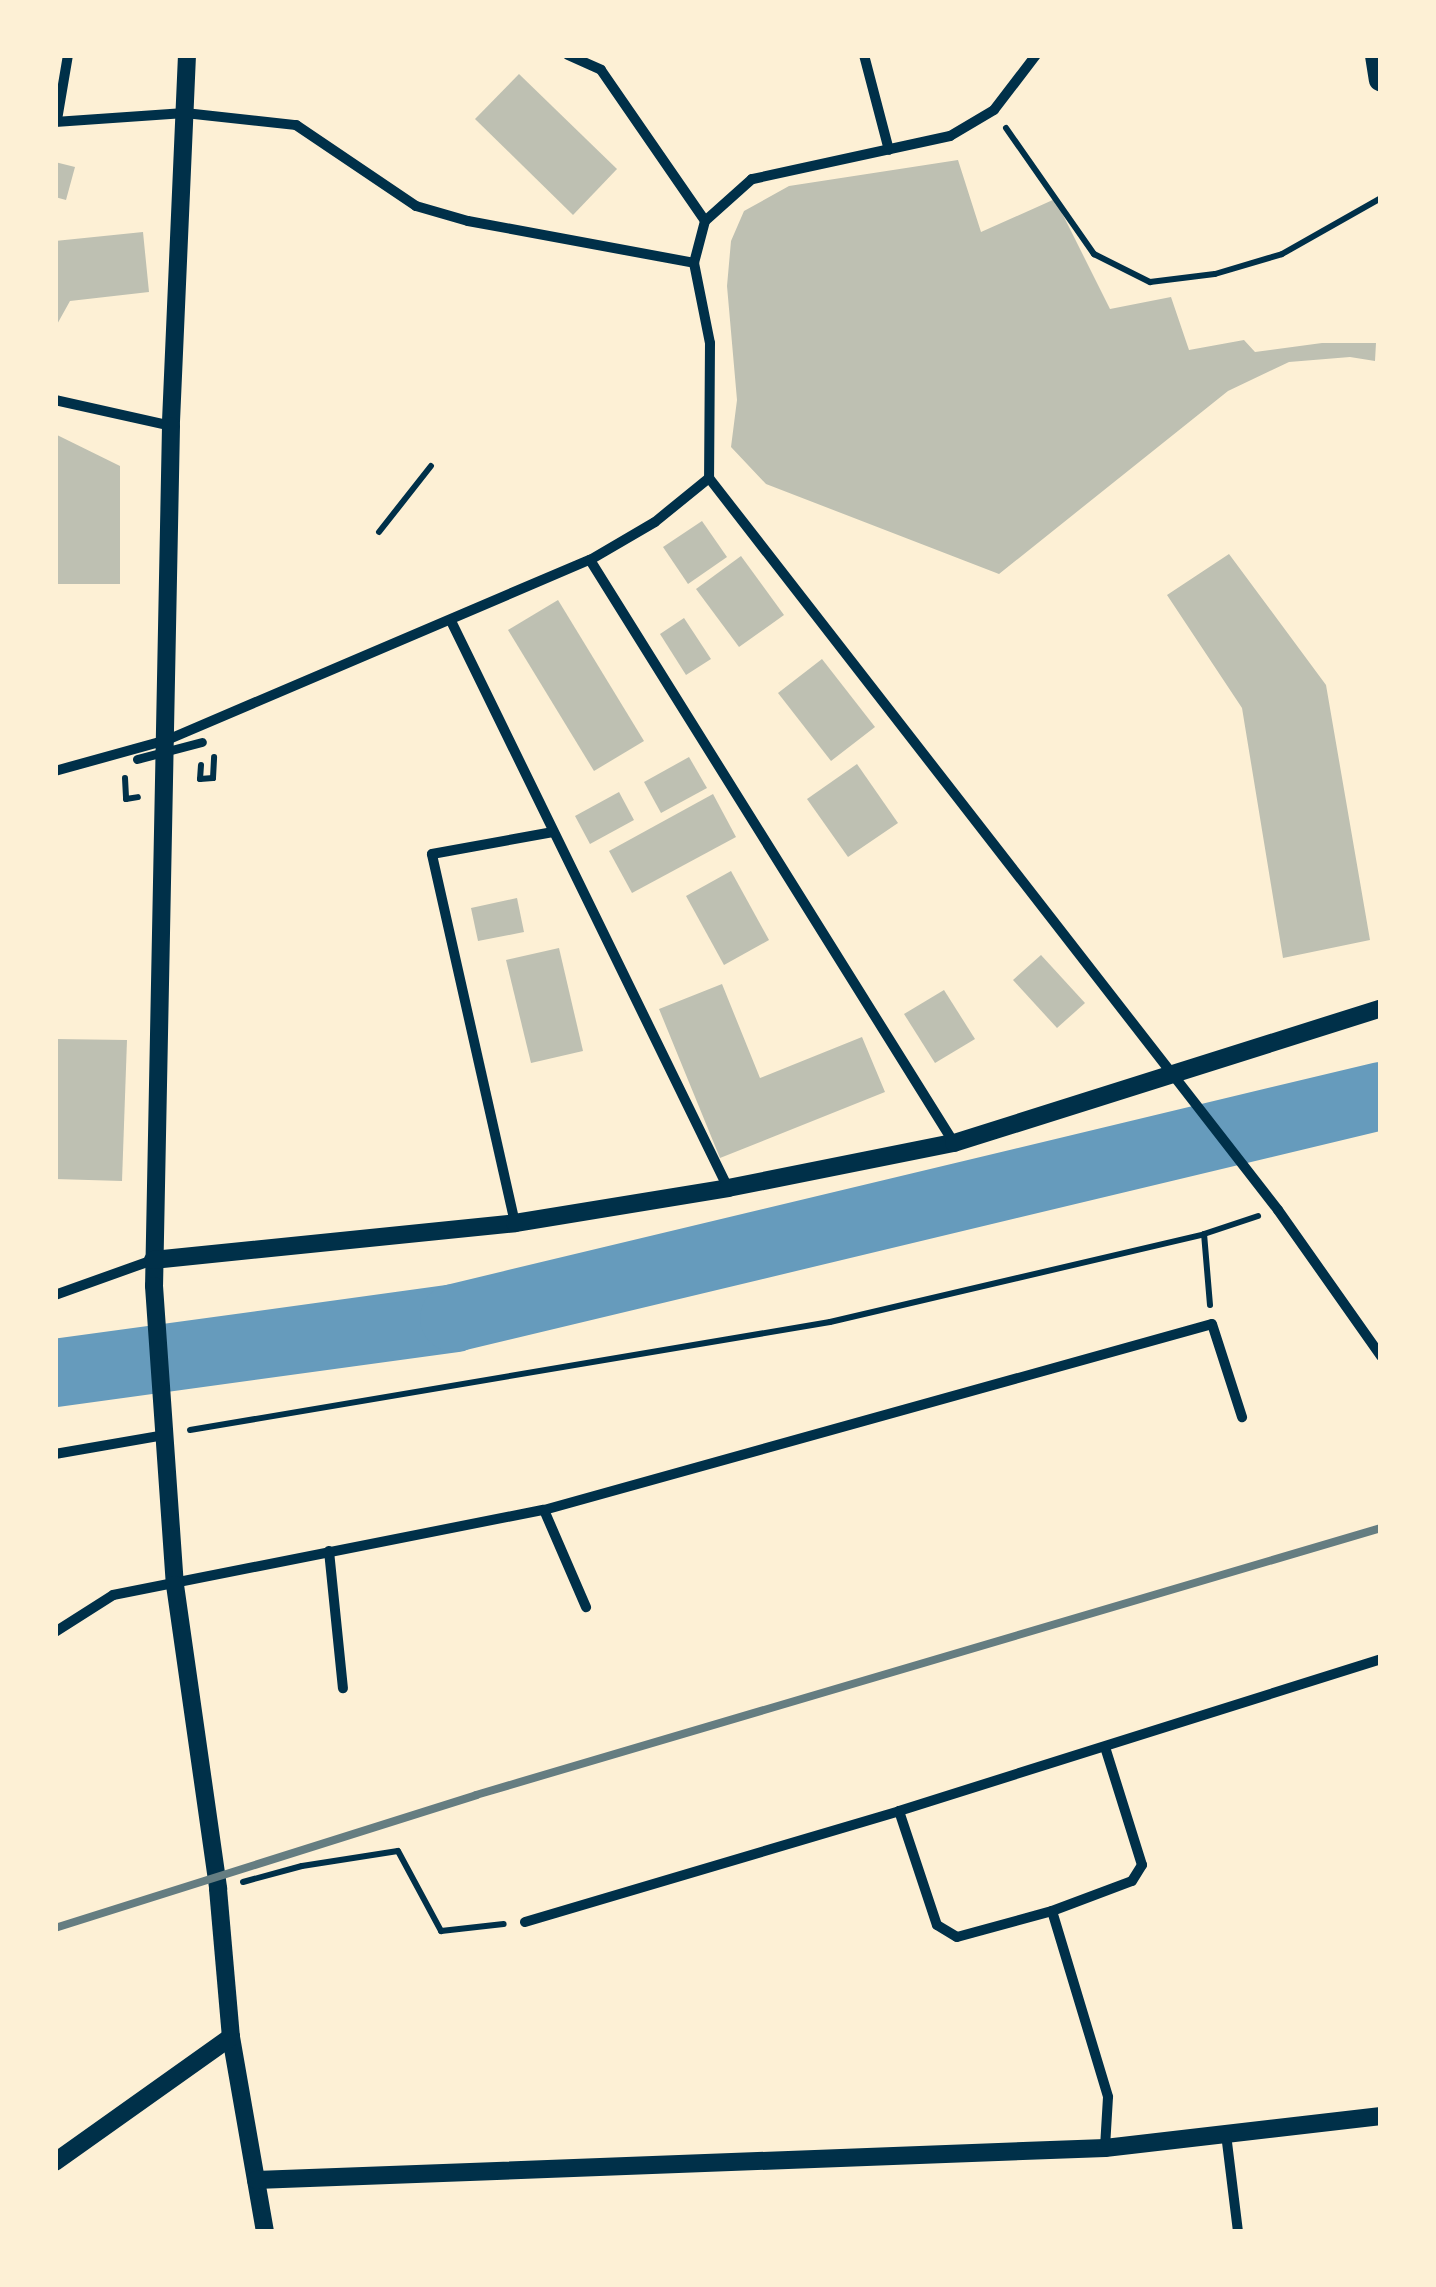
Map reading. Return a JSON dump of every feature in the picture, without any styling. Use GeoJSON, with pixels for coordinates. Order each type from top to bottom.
{"type":"FeatureCollection","features":[{"type":"Feature","properties":{"kind":"main road"},"geometry":{"type":"LineString","coordinates":[[1377,55],[1381,79]]}},
{"type":"Feature","properties":{"kind":"street"},"geometry":{"type":"LineString","coordinates":[[68,55],[56,121],[185,113],[296,125],[416,206],[468,221],[694,264]]}},
{"type":"Feature","properties":{"kind":"street"},"geometry":{"type":"LineString","coordinates":[[188,55],[171,426],[153,1260],[175,1584],[218,1889],[232,2037],[265,2232]]}},
{"type":"Feature","properties":{"kind":"street"},"geometry":{"type":"LineString","coordinates":[[568,55],[601,70],[704,222]]}},
{"type":"Feature","properties":{"kind":"street"},"geometry":{"type":"LineString","coordinates":[[864,55],[890,150]]}},
{"type":"Feature","properties":{"kind":"street"},"geometry":{"type":"LineString","coordinates":[[1036,55],[994,110],[950,136],[752,179],[704,222],[694,264],[710,343],[709,478],[1278,1210],[1381,1356]]}},
{"type":"Feature","properties":{"kind":"street"},"geometry":{"type":"LineString","coordinates":[[55,400],[171,426]]}},
{"type":"Feature","properties":{"kind":"street"},"geometry":{"type":"LineString","coordinates":[[55,771],[167,740],[590,560],[654,522],[709,478]]}},
{"type":"Feature","properties":{"kind":"street"},"geometry":{"type":"LineString","coordinates":[[590,560],[954,1143]]}},
{"type":"Feature","properties":{"kind":"street"},"geometry":{"type":"LineString","coordinates":[[451,622],[728,1188]]}},
{"type":"Feature","properties":{"kind":"street"},"geometry":{"type":"LineString","coordinates":[[137,759],[202,742]]}},
{"type":"Feature","properties":{"kind":"street"},"geometry":{"type":"LineString","coordinates":[[515,1223],[432,854],[553,832]]}},
{"type":"Feature","properties":{"kind":"street"},"geometry":{"type":"LineString","coordinates":[[55,1295],[153,1260],[515,1223],[728,1188],[954,1143],[1175,1077],[1381,1008]]}},
{"type":"Feature","properties":{"kind":"street"},"geometry":{"type":"LineString","coordinates":[[55,1632],[113,1594],[544,1510],[1212,1324],[1242,1417]]}},
{"type":"Feature","properties":{"kind":"street"},"geometry":{"type":"LineString","coordinates":[[55,1454],[164,1430]]}},
{"type":"Feature","properties":{"kind":"street"},"geometry":{"type":"LineString","coordinates":[[544,1510],[586,1607]]}},
{"type":"Feature","properties":{"kind":"street"},"geometry":{"type":"LineString","coordinates":[[329,1550],[343,1688]]}},
{"type":"Feature","properties":{"kind":"street"},"geometry":{"type":"LineString","coordinates":[[524,1922],[899,1811],[1381,1659]]}},
{"type":"Feature","properties":{"kind":"street"},"geometry":{"type":"LineString","coordinates":[[899,1811],[937,1925],[958,1937],[1052,1911],[1132,1881],[1142,1865],[1105,1747]]}},
{"type":"Feature","properties":{"kind":"street"},"geometry":{"type":"LineString","coordinates":[[1052,1911],[1108,2097],[1105,2148]]}},
{"type":"Feature","properties":{"kind":"street"},"geometry":{"type":"LineString","coordinates":[[55,2162],[232,2037]]}},
{"type":"Feature","properties":{"kind":"street"},"geometry":{"type":"LineString","coordinates":[[256,2180],[1105,2148],[1381,2116]]}},
{"type":"Feature","properties":{"kind":"street"},"geometry":{"type":"LineString","coordinates":[[1226,2134],[1238,2232]]}},
{"type":"Feature","properties":{"kind":"path"},"geometry":{"type":"LineString","coordinates":[[994,110],[1094,254],[1150,282],[1214,274],[1282,254],[1381,198]]}},
{"type":"Feature","properties":{"kind":"path"},"geometry":{"type":"LineString","coordinates":[[380,532],[431,466]]}},
{"type":"Feature","properties":{"kind":"path"},"geometry":{"type":"LineString","coordinates":[[164,1430],[830,1322],[1204,1234],[1278,1210]]}},
{"type":"Feature","properties":{"kind":"path"},"geometry":{"type":"LineString","coordinates":[[1204,1234],[1212,1324]]}},
{"type":"Feature","properties":{"kind":"path"},"geometry":{"type":"LineString","coordinates":[[218,1889],[302,1866],[398,1851],[442,1931],[524,1922]]}},
{"type":"Feature","properties":{"kind":"building"},"geometry":{"type":"Polygon","coordinates":[[[519,74],[617,169],[573,215],[475,119],[519,74]]]}},
{"type":"Feature","properties":{"kind":"building"},"geometry":{"type":"Polygon","coordinates":[[[958,160],[981,232],[1055,199],[1110,309],[1171,297],[1189,350],[1244,340],[1255,352],[1322,343],[1376,343],[1375,361],[1350,357],[1289,362],[1228,391],[999,574],[766,484],[731,447],[737,400],[727,286],[731,241],[744,211],[789,186],[958,160]]]}},
{"type":"Feature","properties":{"kind":"building"},"geometry":{"type":"Polygon","coordinates":[[[55,162],[75,167],[66,200],[55,197],[55,162]]]}},
{"type":"Feature","properties":{"kind":"building"},"geometry":{"type":"Polygon","coordinates":[[[143,232],[149,292],[70,301],[55,328],[55,241],[143,232]]]}},
{"type":"Feature","properties":{"kind":"building"},"geometry":{"type":"Polygon","coordinates":[[[55,434],[120,466],[120,584],[55,584],[55,434]]]}},
{"type":"Feature","properties":{"kind":"building"},"geometry":{"type":"Polygon","coordinates":[[[702,521],[727,557],[688,584],[663,547],[702,521]]]}},
{"type":"Feature","properties":{"kind":"building"},"geometry":{"type":"Polygon","coordinates":[[[1229,554],[1326,685],[1370,940],[1283,958],[1242,708],[1167,595],[1229,554]]]}},
{"type":"Feature","properties":{"kind":"building"},"geometry":{"type":"Polygon","coordinates":[[[741,556],[784,615],[739,647],[696,589],[741,556]]]}},
{"type":"Feature","properties":{"kind":"building"},"geometry":{"type":"Polygon","coordinates":[[[558,600],[644,741],[594,771],[508,630],[558,600]]]}},
{"type":"Feature","properties":{"kind":"building"},"geometry":{"type":"Polygon","coordinates":[[[684,618],[711,659],[686,675],[660,634],[684,618]]]}},
{"type":"Feature","properties":{"kind":"building"},"geometry":{"type":"Polygon","coordinates":[[[822,659],[875,727],[831,761],[778,693],[822,659]]]}},
{"type":"Feature","properties":{"kind":"building"},"geometry":{"type":"Polygon","coordinates":[[[689,757],[707,788],[661,813],[644,782],[689,757]]]}},
{"type":"Feature","properties":{"kind":"building"},"geometry":{"type":"Polygon","coordinates":[[[857,764],[898,823],[848,857],[807,799],[857,764]]]}},
{"type":"Feature","properties":{"kind":"building"},"geometry":{"type":"Polygon","coordinates":[[[619,792],[634,820],[590,844],[575,816],[619,792]]]}},
{"type":"Feature","properties":{"kind":"building"},"geometry":{"type":"Polygon","coordinates":[[[713,794],[736,837],[632,893],[609,851],[713,794]]]}},
{"type":"Feature","properties":{"kind":"building"},"geometry":{"type":"Polygon","coordinates":[[[731,871],[769,940],[724,965],[686,896],[731,871]]]}},
{"type":"Feature","properties":{"kind":"building"},"geometry":{"type":"Polygon","coordinates":[[[517,898],[524,932],[478,941],[471,908],[517,898]]]}},
{"type":"Feature","properties":{"kind":"building"},"geometry":{"type":"Polygon","coordinates":[[[559,948],[583,1051],[531,1063],[506,960],[559,948]]]}},
{"type":"Feature","properties":{"kind":"building"},"geometry":{"type":"Polygon","coordinates":[[[1041,955],[1085,1003],[1057,1028],[1013,980],[1041,955]]]}},
{"type":"Feature","properties":{"kind":"building"},"geometry":{"type":"Polygon","coordinates":[[[722,984],[760,1078],[862,1037],[885,1092],[720,1158],[659,1009],[722,984]]]}},
{"type":"Feature","properties":{"kind":"building"},"geometry":{"type":"Polygon","coordinates":[[[944,990],[975,1039],[935,1063],[904,1014],[944,990]]]}},
{"type":"Feature","properties":{"kind":"building"},"geometry":{"type":"Polygon","coordinates":[[[55,1039],[127,1040],[122,1181],[55,1179],[55,1039]]]}},
{"type":"Feature","properties":{"kind":"waterway"},"geometry":{"type":"LineString","coordinates":[[55,1373],[454,1318],[1381,1096]]}},
{"type":"Feature","properties":{"kind":"railway"},"geometry":{"type":"LineString","coordinates":[[55,1928],[476,1795],[1381,1528]]}}]}
